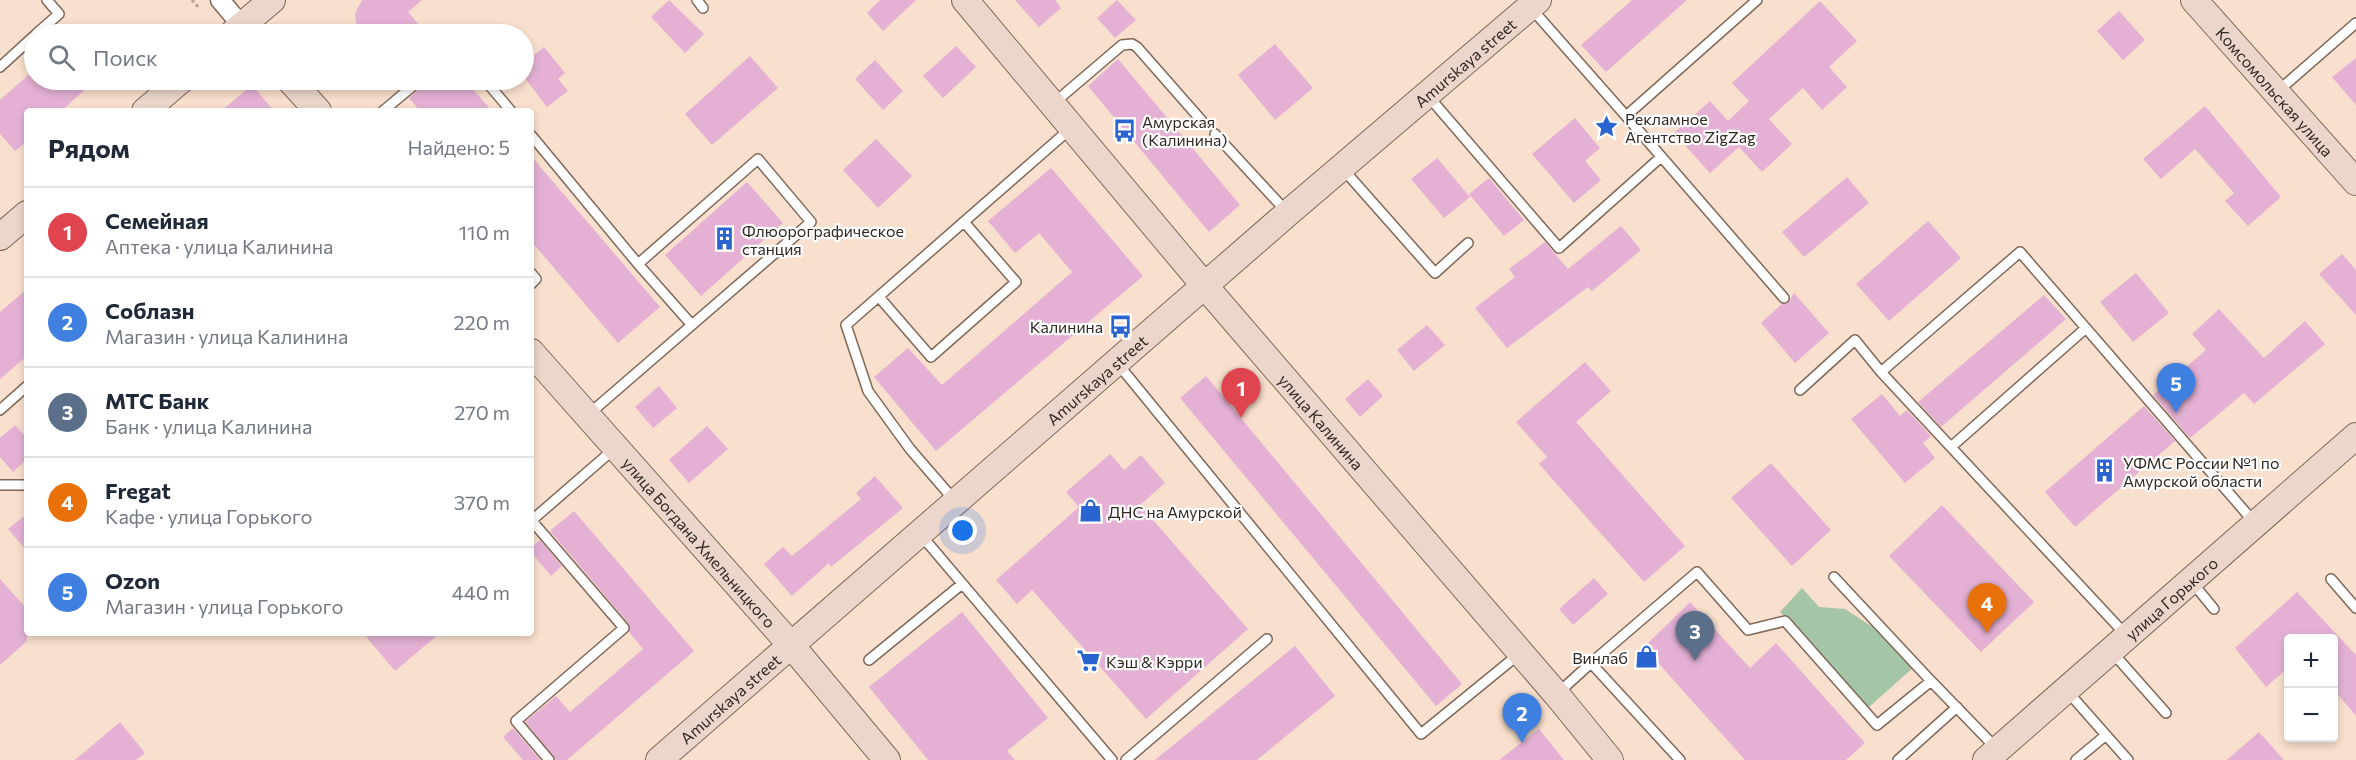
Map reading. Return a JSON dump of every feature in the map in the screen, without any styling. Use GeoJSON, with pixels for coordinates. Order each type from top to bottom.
{"type":"FeatureCollection","features":[{"type":"Feature","properties":{"kind":"street"},"geometry":{"type":"LineString","coordinates":[[220,0],[236,24]]}},
{"type":"Feature","properties":{"kind":"street"},"geometry":{"type":"LineString","coordinates":[[250,24],[272,0]]}},
{"type":"Feature","properties":{"kind":"street","name":"улица Калинина"},"geometry":{"type":"LineString","coordinates":[[965,0],[1204,285],[1557,695],[1610,760]]}},
{"type":"Feature","properties":{"kind":"street","name":"Комсомольская улица"},"geometry":{"type":"LineString","coordinates":[[2194,0],[2356,182]]}},
{"type":"Feature","properties":{"kind":"street","name":"Amurskaya street"},"geometry":{"type":"LineString","coordinates":[[659,760],[1204,285],[1534,3]]}},
{"type":"Feature","properties":{"kind":"street"},"geometry":{"type":"LineString","coordinates":[[148,108],[169,90]]}},
{"type":"Feature","properties":{"kind":"street"},"geometry":{"type":"LineString","coordinates":[[299,90],[315,108]]}},
{"type":"Feature","properties":{"kind":"street"},"geometry":{"type":"LineString","coordinates":[[0,237],[24,217]]}},
{"type":"Feature","properties":{"kind":"street","name":"улица Богдана Хмельницкого"},"geometry":{"type":"LineString","coordinates":[[534,355],[791,645],[887,760]]}},
{"type":"Feature","properties":{"kind":"street","name":"улица Горького"},"geometry":{"type":"LineString","coordinates":[[1992,755],[2356,435]]}},
{"type":"Feature","properties":{"kind":"lane"},"geometry":{"type":"LineString","coordinates":[[47,0],[59,14],[48,24]]}},
{"type":"Feature","properties":{"kind":"lane"},"geometry":{"type":"LineString","coordinates":[[697,0],[703,8]]}},
{"type":"Feature","properties":{"kind":"lane"},"geometry":{"type":"LineString","coordinates":[[1626,116],[1757,0]]}},
{"type":"Feature","properties":{"kind":"lane"},"geometry":{"type":"LineString","coordinates":[[1534,3],[1626,116],[1784,298]]}},
{"type":"Feature","properties":{"kind":"lane"},"geometry":{"type":"LineString","coordinates":[[2277,93],[2356,23]]}},
{"type":"Feature","properties":{"kind":"lane"},"geometry":{"type":"LineString","coordinates":[[1053,104],[1122,45],[1132,44],[1137,46],[1202,121]]}},
{"type":"Feature","properties":{"kind":"lane"},"geometry":{"type":"LineString","coordinates":[[0,67],[24,45]]}},
{"type":"Feature","properties":{"kind":"lane"},"geometry":{"type":"LineString","coordinates":[[387,108],[408,90]]}},
{"type":"Feature","properties":{"kind":"lane"},"geometry":{"type":"LineString","coordinates":[[493,90],[508,108]]}},
{"type":"Feature","properties":{"kind":"lane"},"geometry":{"type":"LineString","coordinates":[[1427,95],[1559,248],[1661,156]]}},
{"type":"Feature","properties":{"kind":"lane"},"geometry":{"type":"LineString","coordinates":[[956,502],[910,449],[868,391],[846,326],[1072,127]]}},
{"type":"Feature","properties":{"kind":"lane"},"geometry":{"type":"LineString","coordinates":[[1215,134],[1288,213]]}},
{"type":"Feature","properties":{"kind":"lane"},"geometry":{"type":"LineString","coordinates":[[534,139],[691,324]]}},
{"type":"Feature","properties":{"kind":"lane"},"geometry":{"type":"LineString","coordinates":[[587,415],[811,222],[758,159],[638,264]]}},
{"type":"Feature","properties":{"kind":"lane"},"geometry":{"type":"LineString","coordinates":[[1342,168],[1435,273],[1468,243]]}},
{"type":"Feature","properties":{"kind":"lane"},"geometry":{"type":"LineString","coordinates":[[879,297],[931,357],[1016,282],[964,222]]}},
{"type":"Feature","properties":{"kind":"lane"},"geometry":{"type":"LineString","coordinates":[[1881,372],[2020,252],[2256,524]]}},
{"type":"Feature","properties":{"kind":"lane"},"geometry":{"type":"LineString","coordinates":[[1951,447],[2086,328]]}},
{"type":"Feature","properties":{"kind":"lane"},"geometry":{"type":"LineString","coordinates":[[1800,390],[1855,340],[1881,372],[1951,447],[2119,643],[2166,713]]}},
{"type":"Feature","properties":{"kind":"lane"},"geometry":{"type":"LineString","coordinates":[[1116,362],[1421,734],[1520,653]]}},
{"type":"Feature","properties":{"kind":"lane"},"geometry":{"type":"LineString","coordinates":[[0,410],[24,389]]}},
{"type":"Feature","properties":{"kind":"lane"},"geometry":{"type":"LineString","coordinates":[[534,519],[616,448]]}},
{"type":"Feature","properties":{"kind":"lane"},"geometry":{"type":"LineString","coordinates":[[0,485],[24,485]]}},
{"type":"Feature","properties":{"kind":"lane"},"geometry":{"type":"LineString","coordinates":[[534,523],[624,628],[516,721],[549,760]]}},
{"type":"Feature","properties":{"kind":"lane"},"geometry":{"type":"LineString","coordinates":[[920,533],[1112,760]]}},
{"type":"Feature","properties":{"kind":"lane"},"geometry":{"type":"LineString","coordinates":[[1557,695],[1697,572],[1748,630],[1785,621],[1877,725],[1931,681]]}},
{"type":"Feature","properties":{"kind":"lane"},"geometry":{"type":"LineString","coordinates":[[1834,577],[1957,707],[1992,755]]}},
{"type":"Feature","properties":{"kind":"lane"},"geometry":{"type":"LineString","coordinates":[[2331,579],[2356,608]]}},
{"type":"Feature","properties":{"kind":"lane"},"geometry":{"type":"LineString","coordinates":[[2190,581],[2214,609]]}},
{"type":"Feature","properties":{"kind":"lane"},"geometry":{"type":"LineString","coordinates":[[869,660],[962,584]]}},
{"type":"Feature","properties":{"kind":"lane"},"geometry":{"type":"LineString","coordinates":[[1126,760],[1267,639]]}},
{"type":"Feature","properties":{"kind":"lane"},"geometry":{"type":"LineString","coordinates":[[1591,663],[1680,760]]}},
{"type":"Feature","properties":{"kind":"lane"},"geometry":{"type":"LineString","coordinates":[[2066,690],[2128,760]]}},
{"type":"Feature","properties":{"kind":"lane"},"geometry":{"type":"LineString","coordinates":[[1898,760],[1957,707]]}},
{"type":"Feature","properties":{"kind":"lane"},"geometry":{"type":"LineString","coordinates":[[2076,760],[2106,735]]}},
{"type":"Feature","properties":{"kind":"path"},"geometry":{"type":"LineString","coordinates":[[192,0],[200,9]]}},
{"type":"Feature","properties":{"kind":"green space"},"geometry":{"type":"Polygon","coordinates":[[[1802,588],[1819,607],[1845,609],[1885,635],[1914,667],[1869,707],[1780,612],[1802,588]]]}},
{"type":"Feature","properties":{"kind":"building"},"geometry":{"type":"Polygon","coordinates":[[[362,0],[422,0],[408,12],[418,24],[356,24],[355,14],[362,0]]]}},
{"type":"Feature","properties":{"kind":"building"},"geometry":{"type":"Polygon","coordinates":[[[669,0],[704,34],[685,53],[651,17],[669,0]]]}},
{"type":"Feature","properties":{"kind":"building"},"geometry":{"type":"Polygon","coordinates":[[[880,0],[916,0],[883,31],[867,13],[880,0]]]}},
{"type":"Feature","properties":{"kind":"building"},"geometry":{"type":"Polygon","coordinates":[[[1015,0],[1055,0],[1061,8],[1039,27],[1015,0]]]}},
{"type":"Feature","properties":{"kind":"building"},"geometry":{"type":"Polygon","coordinates":[[[1117,0],[1136,20],[1115,38],[1097,18],[1117,0]]]}},
{"type":"Feature","properties":{"kind":"building"},"geometry":{"type":"Polygon","coordinates":[[[1632,0],[1687,0],[1606,72],[1581,45],[1632,0]]]}},
{"type":"Feature","properties":{"kind":"building"},"geometry":{"type":"Polygon","coordinates":[[[1820,1],[1857,41],[1829,67],[1847,87],[1822,110],[1803,88],[1769,119],[1792,144],[1762,172],[1739,147],[1710,173],[1674,133],[1710,101],[1728,121],[1749,101],[1732,83],[1820,1]]]}},
{"type":"Feature","properties":{"kind":"building"},"geometry":{"type":"Polygon","coordinates":[[[2119,11],[2145,40],[2123,60],[2097,31],[2119,11]]]}},
{"type":"Feature","properties":{"kind":"building"},"geometry":{"type":"Polygon","coordinates":[[[1275,44],[1313,88],[1275,120],[1238,75],[1275,44]]]}},
{"type":"Feature","properties":{"kind":"building"},"geometry":{"type":"Polygon","coordinates":[[[956,46],[976,67],[943,98],[923,76],[956,46]]]}},
{"type":"Feature","properties":{"kind":"building"},"geometry":{"type":"Polygon","coordinates":[[[544,47],[565,73],[558,79],[568,91],[547,107],[534,90],[534,55],[544,47]]]}},
{"type":"Feature","properties":{"kind":"building"},"geometry":{"type":"Polygon","coordinates":[[[750,56],[778,88],[712,145],[685,114],[750,56]]]}},
{"type":"Feature","properties":{"kind":"building"},"geometry":{"type":"Polygon","coordinates":[[[2356,58],[2356,105],[2332,77],[2356,58]]]}},
{"type":"Feature","properties":{"kind":"building"},"geometry":{"type":"Polygon","coordinates":[[[1118,59],[1240,205],[1209,232],[1088,86],[1118,59]]]}},
{"type":"Feature","properties":{"kind":"building"},"geometry":{"type":"Polygon","coordinates":[[[875,60],[903,91],[883,110],[855,79],[875,60]]]}},
{"type":"Feature","properties":{"kind":"building"},"geometry":{"type":"Polygon","coordinates":[[[24,79],[24,90],[85,90],[64,108],[24,108],[24,144],[15,151],[0,134],[0,100],[24,79]]]}},
{"type":"Feature","properties":{"kind":"building"},"geometry":{"type":"Polygon","coordinates":[[[246,90],[256,90],[271,108],[225,108],[246,90]]]}},
{"type":"Feature","properties":{"kind":"building"},"geometry":{"type":"Polygon","coordinates":[[[418,90],[474,90],[489,108],[417,108],[409,98],[418,90]]]}},
{"type":"Feature","properties":{"kind":"building"},"geometry":{"type":"Polygon","coordinates":[[[2205,106],[2281,197],[2248,226],[2225,201],[2234,193],[2195,149],[2161,179],[2143,159],[2205,106]]]}},
{"type":"Feature","properties":{"kind":"building"},"geometry":{"type":"Polygon","coordinates":[[[1575,118],[1600,148],[1585,161],[1601,180],[1574,203],[1532,154],[1575,118]]]}},
{"type":"Feature","properties":{"kind":"building"},"geometry":{"type":"Polygon","coordinates":[[[876,139],[912,176],[878,208],[843,170],[876,139]]]}},
{"type":"Feature","properties":{"kind":"building"},"geometry":{"type":"Polygon","coordinates":[[[1437,158],[1470,197],[1444,218],[1411,179],[1437,158]]]}},
{"type":"Feature","properties":{"kind":"building"},"geometry":{"type":"Polygon","coordinates":[[[534,160],[660,307],[618,343],[534,245],[534,160]]]}},
{"type":"Feature","properties":{"kind":"building"},"geometry":{"type":"Polygon","coordinates":[[[1051,168],[1143,276],[936,451],[874,377],[908,348],[942,385],[1072,272],[1039,233],[1015,253],[988,221],[1051,168]]]}},
{"type":"Feature","properties":{"kind":"building"},"geometry":{"type":"Polygon","coordinates":[[[1847,177],[1869,203],[1804,257],[1782,232],[1847,177]]]}},
{"type":"Feature","properties":{"kind":"building"},"geometry":{"type":"Polygon","coordinates":[[[1489,178],[1524,220],[1504,236],[1469,194],[1489,178]]]}},
{"type":"Feature","properties":{"kind":"building","name":"Флюорографическое станция"},"geometry":{"type":"Polygon","coordinates":[[[747,182],[783,223],[701,296],[665,255],[747,182]]]}},
{"type":"Feature","properties":{"kind":"building"},"geometry":{"type":"Polygon","coordinates":[[[1928,221],[1961,258],[1889,321],[1856,284],[1928,221]]]}},
{"type":"Feature","properties":{"kind":"building"},"geometry":{"type":"Polygon","coordinates":[[[1621,226],[1641,250],[1592,291],[1588,287],[1507,348],[1475,308],[1515,277],[1509,269],[1545,242],[1568,269],[1621,226]]]}},
{"type":"Feature","properties":{"kind":"building"},"geometry":{"type":"Polygon","coordinates":[[[2342,254],[2356,270],[2356,315],[2319,274],[2342,254]]]}},
{"type":"Feature","properties":{"kind":"building"},"geometry":{"type":"Polygon","coordinates":[[[2136,273],[2169,313],[2133,342],[2100,302],[2136,273]]]}},
{"type":"Feature","properties":{"kind":"building"},"geometry":{"type":"Polygon","coordinates":[[[24,292],[24,359],[0,379],[0,312],[24,292]]]}},
{"type":"Feature","properties":{"kind":"building"},"geometry":{"type":"Polygon","coordinates":[[[1794,293],[1829,333],[1795,363],[1761,323],[1782,304],[1788,303],[1794,293]]]}},
{"type":"Feature","properties":{"kind":"building"},"geometry":{"type":"Polygon","coordinates":[[[2044,295],[2066,319],[1941,427],[1918,402],[2044,295]]]}},
{"type":"Feature","properties":{"kind":"building"},"geometry":{"type":"Polygon","coordinates":[[[2219,309],[2264,358],[2305,321],[2325,344],[2254,404],[2244,393],[2190,438],[2153,395],[2206,350],[2192,334],[2219,309]]]}},
{"type":"Feature","properties":{"kind":"building"},"geometry":{"type":"Polygon","coordinates":[[[1427,325],[1445,345],[1414,371],[1397,350],[1427,325]]]}},
{"type":"Feature","properties":{"kind":"building"},"geometry":{"type":"Polygon","coordinates":[[[1585,362],[1611,391],[1576,422],[1685,546],[1644,582],[1539,464],[1547,457],[1516,422],[1585,362]]]}},
{"type":"Feature","properties":{"kind":"building"},"geometry":{"type":"Polygon","coordinates":[[[1206,376],[1462,684],[1436,706],[1180,398],[1206,376]]]}},
{"type":"Feature","properties":{"kind":"building"},"geometry":{"type":"Polygon","coordinates":[[[1368,379],[1383,396],[1360,417],[1345,399],[1368,379]]]}},
{"type":"Feature","properties":{"kind":"building"},"geometry":{"type":"Polygon","coordinates":[[[659,386],[677,408],[653,428],[635,407],[659,386]]]}},
{"type":"Feature","properties":{"kind":"building"},"geometry":{"type":"Polygon","coordinates":[[[1882,394],[1900,416],[1907,410],[1931,436],[1923,443],[1935,458],[1905,483],[1851,419],[1882,394]]]}},
{"type":"Feature","properties":{"kind":"building","name":"УФМС России №1 по Амурской области"},"geometry":{"type":"Polygon","coordinates":[[[2144,406],[2175,441],[2075,527],[2045,492],[2144,406]]]}},
{"type":"Feature","properties":{"kind":"building"},"geometry":{"type":"Polygon","coordinates":[[[15,425],[24,435],[24,462],[13,472],[0,457],[0,438],[15,425]]]}},
{"type":"Feature","properties":{"kind":"building"},"geometry":{"type":"Polygon","coordinates":[[[707,426],[728,449],[689,483],[669,460],[707,426]]]}},
{"type":"Feature","properties":{"kind":"building"},"geometry":{"type":"Polygon","coordinates":[[[1110,454],[1124,470],[1141,455],[1165,483],[1140,505],[1248,629],[1146,719],[1032,590],[1017,604],[996,580],[1079,507],[1066,492],[1110,454]]]}},
{"type":"Feature","properties":{"kind":"building"},"geometry":{"type":"Polygon","coordinates":[[[1771,463],[1831,530],[1792,566],[1731,498],[1771,463]]]}},
{"type":"Feature","properties":{"kind":"building"},"geometry":{"type":"Polygon","coordinates":[[[875,476],[903,508],[831,567],[829,563],[792,596],[764,564],[783,547],[792,556],[861,499],[856,493],[875,476]]]}},
{"type":"Feature","properties":{"kind":"building"},"geometry":{"type":"Polygon","coordinates":[[[1942,505],[2034,602],[1981,652],[1889,556],[1942,505]]]}},
{"type":"Feature","properties":{"kind":"building"},"geometry":{"type":"Polygon","coordinates":[[[574,511],[694,651],[567,760],[556,760],[525,722],[556,696],[570,712],[643,649],[629,632],[629,624],[550,531],[574,511]]]}},
{"type":"Feature","properties":{"kind":"building"},"geometry":{"type":"Polygon","coordinates":[[[24,516],[24,548],[8,529],[24,516]]]}},
{"type":"Feature","properties":{"kind":"building"},"geometry":{"type":"Polygon","coordinates":[[[540,540],[562,566],[551,576],[534,556],[534,545],[540,540]]]}},
{"type":"Feature","properties":{"kind":"building"},"geometry":{"type":"Polygon","coordinates":[[[1594,578],[1608,594],[1573,625],[1559,609],[1594,578]]]}},
{"type":"Feature","properties":{"kind":"building"},"geometry":{"type":"Polygon","coordinates":[[[0,579],[24,606],[24,636],[27,636],[27,641],[0,665],[0,579]]]}},
{"type":"Feature","properties":{"kind":"building"},"geometry":{"type":"Polygon","coordinates":[[[2297,592],[2336,634],[2284,634],[2284,671],[2266,687],[2235,648],[2297,592]]]}},
{"type":"Feature","properties":{"kind":"building"},"geometry":{"type":"Polygon","coordinates":[[[1690,602],[1750,668],[1776,643],[1865,743],[1846,760],[1745,760],[1644,647],[1690,602]]]}},
{"type":"Feature","properties":{"kind":"building"},"geometry":{"type":"Polygon","coordinates":[[[962,612],[1048,718],[1007,751],[1015,760],[928,760],[869,687],[962,612]]]}},
{"type":"Feature","properties":{"kind":"building"},"geometry":{"type":"Polygon","coordinates":[[[366,636],[436,636],[395,671],[366,636]]]}},
{"type":"Feature","properties":{"kind":"building"},"geometry":{"type":"Polygon","coordinates":[[[2338,636],[2356,655],[2356,716],[2338,695],[2338,636]]]}},
{"type":"Feature","properties":{"kind":"building"},"geometry":{"type":"Polygon","coordinates":[[[1295,646],[1335,696],[1257,760],[1155,760],[1295,646]]]}},
{"type":"Feature","properties":{"kind":"building"},"geometry":{"type":"Polygon","coordinates":[[[120,722],[145,753],[136,760],[75,760],[120,722]]]}},
{"type":"Feature","properties":{"kind":"building"},"geometry":{"type":"Polygon","coordinates":[[[513,728],[540,760],[523,760],[503,737],[513,728]]]}},
{"type":"Feature","properties":{"kind":"building"},"geometry":{"type":"Polygon","coordinates":[[[1539,729],[1564,760],[1499,760],[1539,729]]]}},
{"type":"Feature","properties":{"kind":"building"},"geometry":{"type":"Polygon","coordinates":[[[2259,732],[2284,760],[2227,760],[2259,732]]]}},
{"type":"Feature","properties":{"kind":"place","name":"Рекламное Агентство ZigZag"},"geometry":{"type":"Point","coordinates":[1607,127]}},
{"type":"Feature","properties":{"kind":"place","name":"Амурская (Калинина)"},"geometry":{"type":"Point","coordinates":[1124,130]}},
{"type":"Feature","properties":{"kind":"place","name":"Флюорографическое станция"},"geometry":{"type":"Point","coordinates":[724,239]}},
{"type":"Feature","properties":{"kind":"place","name":"Калинина"},"geometry":{"type":"Point","coordinates":[1121,326]}},
{"type":"Feature","properties":{"kind":"place","name":"Ozon"},"geometry":{"type":"Point","coordinates":[2176,413]}},
{"type":"Feature","properties":{"kind":"place","name":"Семейная"},"geometry":{"type":"Point","coordinates":[1241,418]}},
{"type":"Feature","properties":{"kind":"place","name":"УФМС России №1 по Амурской области"},"geometry":{"type":"Point","coordinates":[2105,471]}},
{"type":"Feature","properties":{"kind":"place","name":"ДНС на Амурской"},"geometry":{"type":"Point","coordinates":[1090,511]}},
{"type":"Feature","properties":{"kind":"place","name":"Fregat"},"geometry":{"type":"Point","coordinates":[1987,633]}},
{"type":"Feature","properties":{"kind":"place","name":"Винлаб"},"geometry":{"type":"Point","coordinates":[1646,657]}},
{"type":"Feature","properties":{"kind":"place","name":"Кэш & Кэрри"},"geometry":{"type":"Point","coordinates":[1088,661]}},
{"type":"Feature","properties":{"kind":"place","name":"МТС Банк"},"geometry":{"type":"Point","coordinates":[1695,661]}},
{"type":"Feature","properties":{"kind":"place","name":"Соблазн"},"geometry":{"type":"Point","coordinates":[1522,743]}}]}
